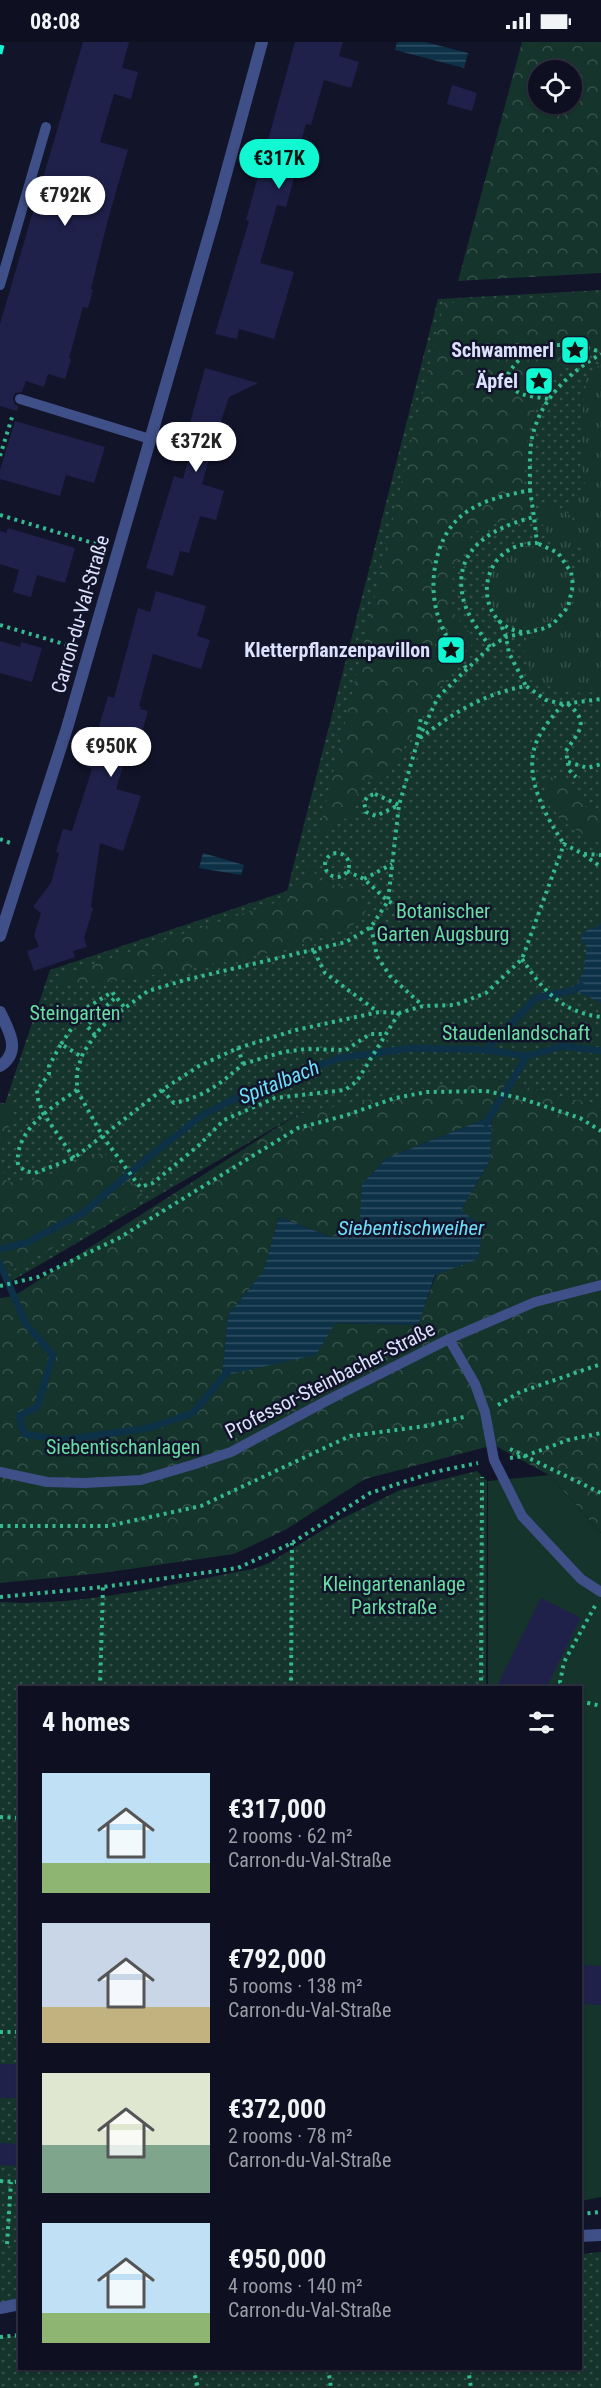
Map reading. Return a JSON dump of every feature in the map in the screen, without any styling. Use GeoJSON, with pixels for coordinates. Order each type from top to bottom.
{"type":"FeatureCollection","features":[{"type":"Feature","properties":{"kind":"street","name":"Carron-du-Val-Straße"},"geometry":{"type":"LineString","coordinates":[[0,936],[67,728],[214,219],[262,42]]}},
{"type":"Feature","properties":{"kind":"street"},"geometry":{"type":"LineString","coordinates":[[0,1012],[13,1040],[13,1048],[10,1056],[0,1066]]}},
{"type":"Feature","properties":{"kind":"street"},"geometry":{"type":"LineString","coordinates":[[582,2236],[601,2235]]}},
{"type":"Feature","properties":{"kind":"street"},"geometry":{"type":"LineString","coordinates":[[0,2307],[18,2304]]}},
{"type":"Feature","properties":{"kind":"lane"},"geometry":{"type":"LineString","coordinates":[[0,285],[46,128]]}},
{"type":"Feature","properties":{"kind":"lane"},"geometry":{"type":"LineString","coordinates":[[20,399],[150,439]]}},
{"type":"Feature","properties":{"kind":"lane","name":"Professor-Steinbacher-Straße"},"geometry":{"type":"LineString","coordinates":[[0,1472],[47,1482],[75,1483],[141,1480],[152,1477],[231,1452],[449,1339],[534,1302],[601,1285]]}},
{"type":"Feature","properties":{"kind":"lane"},"geometry":{"type":"LineString","coordinates":[[449,1339],[475,1384],[485,1412],[494,1460],[522,1516],[580,1579],[601,1592]]}},
{"type":"Feature","properties":{"kind":"path"},"geometry":{"type":"LineString","coordinates":[[548,399],[517,393],[510,386],[507,376],[513,365],[535,351],[560,343],[579,345],[601,353]]}},
{"type":"Feature","properties":{"kind":"path"},"geometry":{"type":"LineString","coordinates":[[537,543],[530,490],[532,439],[548,399],[557,387],[585,363],[601,353]]}},
{"type":"Feature","properties":{"kind":"path"},"geometry":{"type":"LineString","coordinates":[[0,456],[13,413]]}},
{"type":"Feature","properties":{"kind":"path"},"geometry":{"type":"LineString","coordinates":[[466,668],[446,636],[438,618],[433,576],[440,549],[452,526],[463,514],[497,497],[530,490]]}},
{"type":"Feature","properties":{"kind":"path"},"geometry":{"type":"LineString","coordinates":[[0,515],[119,550]]}},
{"type":"Feature","properties":{"kind":"path"},"geometry":{"type":"LineString","coordinates":[[490,646],[472,621],[463,598],[462,579],[466,563],[473,549],[484,537],[511,523],[534,517]]}},
{"type":"Feature","properties":{"kind":"path"},"geometry":{"type":"LineString","coordinates":[[399,1012],[357,1081],[345,1090],[275,1098],[224,1120],[198,1146],[153,1183],[140,1187],[103,1137],[77,1090],[77,1071],[95,1035],[110,1019],[148,991],[346,942],[371,927],[388,902],[399,805],[418,740],[438,697],[490,646],[506,637],[553,624],[568,607],[572,596],[571,572],[558,553],[537,543],[523,543],[502,553],[489,572],[488,596],[506,637],[509,653],[526,686],[546,700],[565,703],[601,699]]}},
{"type":"Feature","properties":{"kind":"path"},"geometry":{"type":"LineString","coordinates":[[498,619],[511,629],[528,632]]}},
{"type":"Feature","properties":{"kind":"path"},"geometry":{"type":"LineString","coordinates":[[0,625],[89,651]]}},
{"type":"Feature","properties":{"kind":"path"},"geometry":{"type":"LineString","coordinates":[[418,740],[452,714],[475,702],[500,691],[526,686]]}},
{"type":"Feature","properties":{"kind":"path"},"geometry":{"type":"LineString","coordinates":[[565,703],[578,712],[580,722],[578,736],[566,752],[569,770],[576,777]]}},
{"type":"Feature","properties":{"kind":"path"},"geometry":{"type":"LineString","coordinates":[[565,703],[548,722],[536,743],[533,761],[538,795],[553,828],[564,844],[584,854],[601,867]]}},
{"type":"Feature","properties":{"kind":"path"},"geometry":{"type":"LineString","coordinates":[[418,740],[420,717]]}},
{"type":"Feature","properties":{"kind":"path"},"geometry":{"type":"LineString","coordinates":[[567,762],[588,768],[601,764]]}},
{"type":"Feature","properties":{"kind":"path"},"geometry":{"type":"LineString","coordinates":[[375,794],[399,805],[376,816],[366,812],[364,802],[368,796],[375,794]]}},
{"type":"Feature","properties":{"kind":"path"},"geometry":{"type":"LineString","coordinates":[[77,1090],[43,1113],[25,1136],[17,1155],[18,1165],[25,1171],[35,1173],[74,1158],[162,1090],[199,1066],[238,1048],[296,1030],[378,1012],[399,1012],[423,1006],[455,1005],[486,993],[522,959],[564,844]]}},
{"type":"Feature","properties":{"kind":"path"},"geometry":{"type":"LineString","coordinates":[[336,853],[344,856],[348,862],[347,871],[338,877],[330,876],[324,866],[327,859],[336,853]]}},
{"type":"Feature","properties":{"kind":"path"},"geometry":{"type":"LineString","coordinates":[[584,854],[601,855]]}},
{"type":"Feature","properties":{"kind":"path"},"geometry":{"type":"LineString","coordinates":[[364,879],[392,864]]}},
{"type":"Feature","properties":{"kind":"path"},"geometry":{"type":"LineString","coordinates":[[347,871],[364,879],[388,902],[394,904]]}},
{"type":"Feature","properties":{"kind":"path"},"geometry":{"type":"LineString","coordinates":[[371,927],[377,956],[390,976],[423,1006]]}},
{"type":"Feature","properties":{"kind":"path"},"geometry":{"type":"LineString","coordinates":[[314,951],[325,973],[378,1012]]}},
{"type":"Feature","properties":{"kind":"path"},"geometry":{"type":"LineString","coordinates":[[522,959],[542,988],[556,1001],[589,1016],[601,1017]]}},
{"type":"Feature","properties":{"kind":"path"},"geometry":{"type":"LineString","coordinates":[[74,1158],[43,1113],[38,1099],[38,1090],[49,1074],[49,1066],[61,1044],[85,1009],[112,992],[125,1008]]}},
{"type":"Feature","properties":{"kind":"path"},"geometry":{"type":"LineString","coordinates":[[95,1035],[87,1026],[116,997]]}},
{"type":"Feature","properties":{"kind":"path"},"geometry":{"type":"LineString","coordinates":[[101,1011],[110,1019]]}},
{"type":"Feature","properties":{"kind":"path"},"geometry":{"type":"LineString","coordinates":[[162,1090],[174,1103],[195,1099],[217,1086],[243,1064],[283,1052],[306,1049],[346,1050],[370,1034],[386,1034]]}},
{"type":"Feature","properties":{"kind":"path"},"geometry":{"type":"LineString","coordinates":[[61,1044],[82,1057]]}},
{"type":"Feature","properties":{"kind":"path"},"geometry":{"type":"LineString","coordinates":[[238,1048],[243,1064]]}},
{"type":"Feature","properties":{"kind":"path"},"geometry":{"type":"LineString","coordinates":[[0,1286],[38,1277],[119,1238],[298,1128],[406,1096],[427,1092],[486,1090],[520,1098],[580,1118],[601,1131]]}},
{"type":"Feature","properties":{"kind":"path"},"geometry":{"type":"LineString","coordinates":[[0,1526],[108,1526],[201,1506],[350,1436],[426,1426],[485,1412],[520,1392],[601,1364]]}},
{"type":"Feature","properties":{"kind":"path"},"geometry":{"type":"LineString","coordinates":[[0,1597],[103,1587],[238,1568],[292,1543],[370,1493],[434,1472],[525,1456],[568,1440],[601,1433]]}},
{"type":"Feature","properties":{"kind":"path"},"geometry":{"type":"LineString","coordinates":[[491,1441],[601,1493]]}},
{"type":"Feature","properties":{"kind":"path"},"geometry":{"type":"LineString","coordinates":[[481,1686],[482,1476]]}},
{"type":"Feature","properties":{"kind":"path"},"geometry":{"type":"LineString","coordinates":[[291,1686],[292,1543]]}},
{"type":"Feature","properties":{"kind":"path"},"geometry":{"type":"LineString","coordinates":[[99,1686],[103,1587]]}},
{"type":"Feature","properties":{"kind":"path"},"geometry":{"type":"LineString","coordinates":[[564,1686],[560,1682],[564,1662],[596,1604]]}},
{"type":"Feature","properties":{"kind":"path"},"geometry":{"type":"LineString","coordinates":[[582,1701],[601,1706]]}},
{"type":"Feature","properties":{"kind":"path"},"geometry":{"type":"LineString","coordinates":[[0,1817],[18,1818]]}},
{"type":"Feature","properties":{"kind":"path"},"geometry":{"type":"LineString","coordinates":[[0,2032],[18,2032]]}},
{"type":"Feature","properties":{"kind":"path"},"geometry":{"type":"LineString","coordinates":[[0,2181],[18,2182]]}},
{"type":"Feature","properties":{"kind":"path"},"geometry":{"type":"LineString","coordinates":[[7,2244],[11,2182]]}},
{"type":"Feature","properties":{"kind":"path"},"geometry":{"type":"LineString","coordinates":[[582,2214],[601,2212]]}},
{"type":"Feature","properties":{"kind":"path"},"geometry":{"type":"LineString","coordinates":[[0,2337],[18,2335]]}},
{"type":"Feature","properties":{"kind":"path"},"geometry":{"type":"LineString","coordinates":[[194,2370],[198,2388]]}},
{"type":"Feature","properties":{"kind":"path"},"geometry":{"type":"LineString","coordinates":[[328,2370],[331,2388]]}},
{"type":"Feature","properties":{"kind":"path"},"geometry":{"type":"LineString","coordinates":[[468,2370],[471,2388]]}},
{"type":"Feature","properties":{"kind":"green space"},"geometry":{"type":"Polygon","coordinates":[[[522,42],[601,42],[601,273],[458,281],[522,42]]]}},
{"type":"Feature","properties":{"kind":"green space","name":"Botanischer Garten Augsburg"},"geometry":{"type":"Polygon","coordinates":[[[601,290],[601,1109],[595,1105],[494,1079],[298,1114],[10,1282],[0,1268],[0,1118],[50,970],[287,891],[438,299],[601,290]]]}},
{"type":"Feature","properties":{"kind":"green space"},"geometry":{"type":"Polygon","coordinates":[[[601,294],[601,348],[549,377],[530,422],[524,481],[531,509],[473,533],[453,568],[452,612],[477,641],[468,648],[466,641],[457,633],[448,632],[441,635],[437,640],[435,655],[446,665],[456,665],[439,689],[386,778],[366,779],[358,789],[355,812],[318,837],[444,303],[601,294]]]}},
{"type":"Feature","properties":{"kind":"green space"},"geometry":{"type":"Polygon","coordinates":[[[601,364],[601,691],[583,693],[555,689],[539,680],[530,668],[524,650],[532,637],[561,623],[571,609],[576,596],[577,575],[584,552],[581,540],[572,554],[553,548],[543,527],[539,504],[556,507],[566,512],[580,534],[570,506],[585,487],[582,430],[587,374],[601,364]]]}},
{"type":"Feature","properties":{"kind":"green space"},"geometry":{"type":"Polygon","coordinates":[[[529,546],[545,549],[558,558],[567,571],[570,587],[567,603],[558,616],[545,625],[529,628],[513,625],[500,616],[491,603],[488,587],[491,571],[500,558],[513,549],[529,546]]]}},
{"type":"Feature","properties":{"kind":"green space"},"geometry":{"type":"Polygon","coordinates":[[[543,775],[563,781],[586,807],[601,810],[601,843],[560,820],[546,791],[543,775]]]}},
{"type":"Feature","properties":{"kind":"green space"},"geometry":{"type":"Polygon","coordinates":[[[309,865],[322,883],[359,889],[366,913],[348,929],[285,950],[126,980],[57,987],[61,975],[292,897],[309,865]]]}},
{"type":"Feature","properties":{"kind":"green space","name":"Siebentischanlagen"},"geometry":{"type":"Polygon","coordinates":[[[494,1079],[596,1105],[601,1109],[601,1533],[549,1475],[494,1445],[365,1479],[285,1530],[234,1554],[102,1573],[0,1583],[0,1298],[14,1296],[298,1114],[447,1084],[494,1079]],[[492,1116],[387,1158],[362,1184],[360,1231],[332,1237],[279,1217],[263,1272],[228,1315],[222,1376],[334,1323],[417,1325],[461,1210],[490,1160],[492,1116]]]}},
{"type":"Feature","properties":{"kind":"green space"},"geometry":{"type":"Polygon","coordinates":[[[0,1102],[15,1107],[0,1154],[0,1102]]]}},
{"type":"Feature","properties":{"kind":"green space"},"geometry":{"type":"Polygon","coordinates":[[[103,1152],[145,1197],[13,1270],[0,1272],[0,1163],[7,1181],[24,1185],[103,1152]]]}},
{"type":"Feature","properties":{"kind":"green space","name":"Kleingartenanlage Parkstraße"},"geometry":{"type":"Polygon","coordinates":[[[477,1471],[487,1481],[486,1686],[18,1686],[18,2300],[0,2304],[0,1602],[32,1603],[96,1598],[253,1569],[269,1563],[339,1520],[400,1490],[477,1471]]]}},
{"type":"Feature","properties":{"kind":"green space"},"geometry":{"type":"Polygon","coordinates":[[[549,1475],[601,1533],[601,2197],[582,2201],[582,1686],[488,1686],[488,1481],[549,1475]]]}},
{"type":"Feature","properties":{"kind":"green space"},"geometry":{"type":"Polygon","coordinates":[[[601,2252],[601,2388],[0,2388],[0,2338],[18,2335],[18,2370],[582,2370],[582,2254],[601,2252]]]}},
{"type":"Feature","properties":{"kind":"water"},"geometry":{"type":"Polygon","coordinates":[[[397,42],[425,42],[468,53],[464,68],[395,50],[397,42]]]}},
{"type":"Feature","properties":{"kind":"water"},"geometry":{"type":"Polygon","coordinates":[[[203,853],[244,865],[241,875],[199,868],[203,853]]]}},
{"type":"Feature","properties":{"kind":"water"},"geometry":{"type":"Polygon","coordinates":[[[601,924],[601,1003],[574,990],[583,972],[587,947],[581,940],[582,936],[586,931],[601,924]]]}},
{"type":"Feature","properties":{"kind":"water","name":"Siebentischweiher"},"geometry":{"type":"Polygon","coordinates":[[[492,1116],[490,1160],[461,1210],[483,1227],[478,1259],[435,1275],[418,1325],[335,1323],[316,1355],[222,1376],[228,1315],[263,1272],[279,1217],[332,1237],[359,1231],[362,1184],[387,1158],[492,1116]]]}},
{"type":"Feature","properties":{"kind":"building"},"geometry":{"type":"Polygon","coordinates":[[[83,42],[129,42],[122,68],[138,72],[131,99],[114,94],[100,142],[128,150],[108,219],[91,289],[93,290],[88,308],[83,307],[65,379],[48,374],[44,387],[26,381],[22,392],[15,393],[13,397],[14,404],[18,406],[17,411],[0,406],[0,324],[83,42]]]}},
{"type":"Feature","properties":{"kind":"building"},"geometry":{"type":"Polygon","coordinates":[[[295,42],[343,42],[339,56],[359,62],[351,88],[324,80],[311,125],[306,124],[286,207],[277,205],[260,263],[294,272],[274,339],[239,329],[237,339],[215,334],[249,221],[246,220],[295,42]]]}},
{"type":"Feature","properties":{"kind":"building"},"geometry":{"type":"Polygon","coordinates":[[[452,85],[477,93],[472,111],[447,104],[452,85]]]}},
{"type":"Feature","properties":{"kind":"building"},"geometry":{"type":"Polygon","coordinates":[[[205,368],[258,383],[229,397],[220,424],[230,427],[225,449],[217,447],[216,450],[212,449],[202,484],[224,491],[216,520],[200,516],[189,553],[180,551],[173,576],[146,568],[174,476],[183,479],[193,444],[185,441],[205,368]]]}},
{"type":"Feature","properties":{"kind":"building"},"geometry":{"type":"Polygon","coordinates":[[[15,421],[105,447],[94,483],[66,475],[60,496],[0,479],[0,470],[15,421]]]}},
{"type":"Feature","properties":{"kind":"building"},"geometry":{"type":"Polygon","coordinates":[[[8,528],[75,548],[65,583],[37,575],[31,597],[13,592],[19,570],[0,564],[0,531],[6,533],[8,528]]]}},
{"type":"Feature","properties":{"kind":"building"},"geometry":{"type":"Polygon","coordinates":[[[156,591],[206,606],[197,636],[210,640],[201,669],[153,654],[139,706],[141,706],[140,709],[148,711],[142,732],[134,730],[116,789],[141,796],[123,851],[100,843],[91,906],[93,909],[84,938],[87,947],[73,951],[75,957],[34,971],[27,951],[39,947],[34,935],[41,913],[33,907],[51,883],[59,853],[56,852],[63,829],[72,831],[92,769],[87,767],[108,696],[114,698],[138,608],[150,612],[156,591]]]}},
{"type":"Feature","properties":{"kind":"building"},"geometry":{"type":"Polygon","coordinates":[[[0,641],[20,647],[21,642],[42,648],[32,682],[0,673],[0,641]]]}},
{"type":"Feature","properties":{"kind":"building"},"geometry":{"type":"Polygon","coordinates":[[[541,1598],[581,1618],[547,1686],[497,1686],[541,1598]]]}},
{"type":"Feature","properties":{"kind":"building"},"geometry":{"type":"Polygon","coordinates":[[[582,1965],[601,1966],[601,2005],[582,2004],[582,1965]]]}},
{"type":"Feature","properties":{"kind":"building"},"geometry":{"type":"Polygon","coordinates":[[[0,2064],[18,2064],[18,2098],[0,2098],[0,2064]]]}},
{"type":"Feature","properties":{"kind":"building"},"geometry":{"type":"Polygon","coordinates":[[[0,2143],[18,2144],[18,2166],[0,2165],[0,2143]]]}},
{"type":"Feature","properties":{"kind":"waterway"},"geometry":{"type":"LineString","coordinates":[[486,1050],[536,998],[574,990],[581,986]]}},
{"type":"Feature","properties":{"kind":"waterway","name":"Spitalbach"},"geometry":{"type":"LineString","coordinates":[[0,1249],[26,1243],[83,1213],[201,1116],[258,1087],[340,1058],[413,1048],[486,1050],[527,1056],[563,1046],[601,1051]]}},
{"type":"Feature","properties":{"kind":"waterway"},"geometry":{"type":"LineString","coordinates":[[486,1123],[527,1056]]}},
{"type":"Feature","properties":{"kind":"waterway"},"geometry":{"type":"LineString","coordinates":[[0,1264],[26,1324],[53,1355],[37,1407],[19,1416],[24,1434],[62,1440],[149,1428],[193,1413],[228,1371]]}},
{"type":"Feature","properties":{"kind":"railway"},"geometry":{"type":"LineString","coordinates":[[0,54],[3,42]]}},
{"type":"Feature","properties":{"kind":"place","name":"Schwammerl"},"geometry":{"type":"Point","coordinates":[575,350]}},
{"type":"Feature","properties":{"kind":"place","name":"Äpfel"},"geometry":{"type":"Point","coordinates":[539,381]}},
{"type":"Feature","properties":{"kind":"place","name":"Kletterpflanzenpavillon"},"geometry":{"type":"Point","coordinates":[451,650]}},
{"type":"Feature","properties":{"kind":"park label","name":"Steingarten"},"geometry":{"type":"Point","coordinates":[75,1013]}},
{"type":"Feature","properties":{"kind":"park label","name":"Staudenlandschaft"},"geometry":{"type":"Point","coordinates":[516,1033]}}]}
